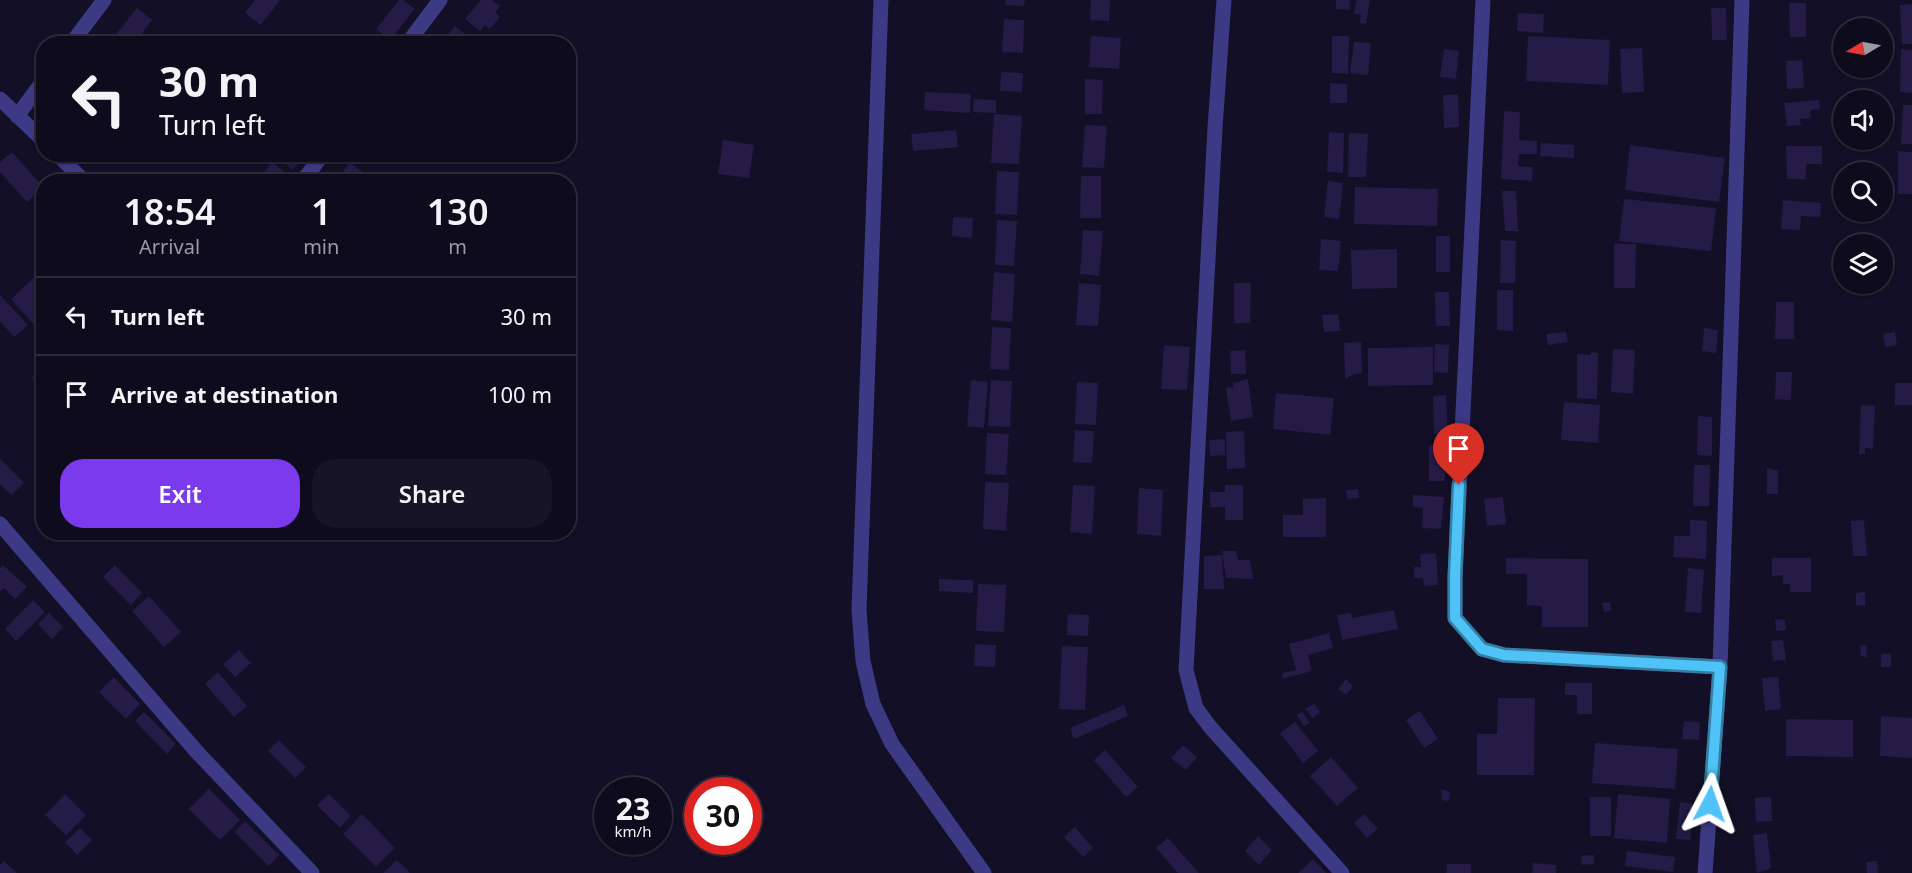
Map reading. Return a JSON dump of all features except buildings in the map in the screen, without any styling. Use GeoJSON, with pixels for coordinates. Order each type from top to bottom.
{"type":"FeatureCollection","features":[{"type":"Feature","properties":{"kind":"street"},"geometry":{"type":"LineString","coordinates":[[77,36],[104,0]]}},
{"type":"Feature","properties":{"kind":"street"},"geometry":{"type":"LineString","coordinates":[[413,36],[440,0]]}},
{"type":"Feature","properties":{"kind":"street"},"geometry":{"type":"LineString","coordinates":[[881,0],[859,610],[863,661],[873,704],[892,744],[984,873]]}},
{"type":"Feature","properties":{"kind":"street"},"geometry":{"type":"LineString","coordinates":[[1224,0],[1186,670],[1196,708],[1211,728],[1342,873]]}},
{"type":"Feature","properties":{"kind":"street"},"geometry":{"type":"LineString","coordinates":[[1483,0],[1455,577],[1455,618],[1482,649],[1504,655],[1720,667]]}},
{"type":"Feature","properties":{"kind":"street"},"geometry":{"type":"LineString","coordinates":[[1705,873],[1720,667],[1742,0]]}},
{"type":"Feature","properties":{"kind":"street"},"geometry":{"type":"LineString","coordinates":[[17,116],[36,91]]}},
{"type":"Feature","properties":{"kind":"street"},"geometry":{"type":"LineString","coordinates":[[0,99],[36,134]]}},
{"type":"Feature","properties":{"kind":"street"},"geometry":{"type":"LineString","coordinates":[[65,162],[78,174]]}},
{"type":"Feature","properties":{"kind":"street"},"geometry":{"type":"LineString","coordinates":[[0,524],[197,752],[312,873]]}},
{"type":"Feature","properties":{"kind":"route"},"geometry":{"type":"LineString","coordinates":[[1459,485],[1455,618],[1482,649],[1504,655],[1720,667],[1710,804]]}}]}
